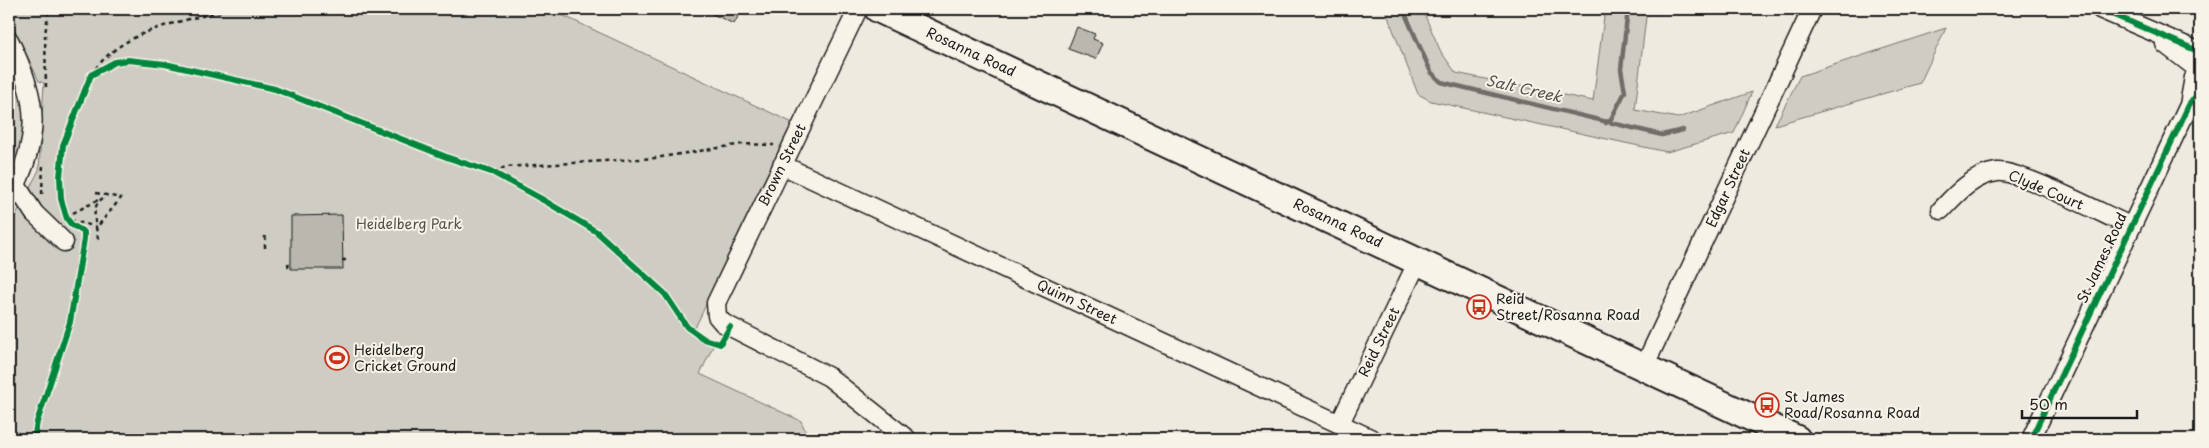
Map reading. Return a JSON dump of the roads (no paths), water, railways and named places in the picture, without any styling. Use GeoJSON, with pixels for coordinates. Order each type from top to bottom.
{"type":"FeatureCollection","features":[{"type":"Feature","properties":{"kind":"highway","name":"Rosanna Road"},"geometry":{"type":"LineString","coordinates":[[878,9],[1797,439]]}},
{"type":"Feature","properties":{"kind":"street","name":"Brown Street"},"geometry":{"type":"LineString","coordinates":[[858,9],[716,303],[717,316],[722,323],[829,377],[907,439]]}},
{"type":"Feature","properties":{"kind":"street","name":"Edgar Street"},"geometry":{"type":"LineString","coordinates":[[1644,367],[1812,9]]}},
{"type":"Feature","properties":{"kind":"street"},"geometry":{"type":"LineString","coordinates":[[2100,9],[2148,31],[2198,70]]}},
{"type":"Feature","properties":{"kind":"street"},"geometry":{"type":"LineString","coordinates":[[9,40],[28,86],[33,117],[30,151],[12,192],[64,242]]}},
{"type":"Feature","properties":{"kind":"street","name":"St James Road"},"geometry":{"type":"LineString","coordinates":[[2031,439],[2130,226],[2189,105],[2198,70]]}},
{"type":"Feature","properties":{"kind":"street","name":"Quinn Street"},"geometry":{"type":"LineString","coordinates":[[786,157],[1372,439]]}},
{"type":"Feature","properties":{"kind":"street","name":"Clyde Court"},"geometry":{"type":"LineString","coordinates":[[1941,210],[1957,193],[1972,182],[1990,174],[2005,171],[2025,178],[2130,226]]}},
{"type":"Feature","properties":{"kind":"street","name":"Reid Street"},"geometry":{"type":"LineString","coordinates":[[1340,424],[1418,261]]}},
{"type":"Feature","properties":{"kind":"waterway","name":"Salt Creek"},"geometry":{"type":"LineString","coordinates":[[1403,9],[1431,72],[1441,82],[1662,135],[1683,130]]}},
{"type":"Feature","properties":{"kind":"waterway"},"geometry":{"type":"LineString","coordinates":[[1606,123],[1611,119],[1625,92],[1621,69],[1628,9]]}},
{"type":"Feature","properties":{"kind":"place","name":"Reid Street/Rosanna Road"},"geometry":{"type":"Point","coordinates":[1479,307]}},
{"type":"Feature","properties":{"kind":"place","name":"Heidelberg Cricket Ground"},"geometry":{"type":"Point","coordinates":[337,358]}},
{"type":"Feature","properties":{"kind":"place","name":"St James Road/Rosanna Road"},"geometry":{"type":"Point","coordinates":[1767,405]}},
{"type":"Feature","properties":{"kind":"park label","name":"Heidelberg Park"},"geometry":{"type":"Point","coordinates":[409,224]}}]}
